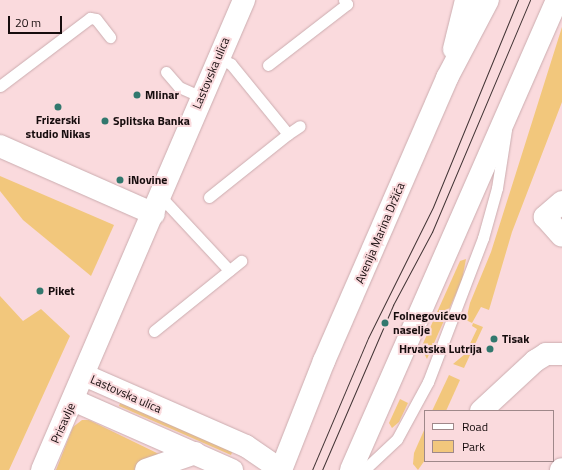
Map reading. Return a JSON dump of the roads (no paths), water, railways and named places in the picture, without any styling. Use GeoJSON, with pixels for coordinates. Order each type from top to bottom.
{"type":"FeatureCollection","features":[{"type":"Feature","properties":{"kind":"street","name":"Lastovska ulica"},"geometry":{"type":"LineString","coordinates":[[244,0],[217,57],[158,205],[84,375],[246,446],[281,470]]}},
{"type":"Feature","properties":{"kind":"street"},"geometry":{"type":"LineString","coordinates":[[447,78],[466,0]]}},
{"type":"Feature","properties":{"kind":"street","name":"Avenija Marina Držića"},"geometry":{"type":"LineString","coordinates":[[281,470],[324,361],[447,78],[488,0]]}},
{"type":"Feature","properties":{"kind":"street"},"geometry":{"type":"LineString","coordinates":[[352,470],[557,0]]}},
{"type":"Feature","properties":{"kind":"street"},"geometry":{"type":"LineString","coordinates":[[0,146],[158,205]]}},
{"type":"Feature","properties":{"kind":"street"},"geometry":{"type":"LineString","coordinates":[[562,202],[545,218],[562,236]]}},
{"type":"Feature","properties":{"kind":"street"},"geometry":{"type":"LineString","coordinates":[[482,410],[535,361],[546,354],[562,354]]}},
{"type":"Feature","properties":{"kind":"street","name":"Prisavlje"},"geometry":{"type":"LineString","coordinates":[[42,470],[84,375]]}},
{"type":"Feature","properties":{"kind":"street"},"geometry":{"type":"LineString","coordinates":[[73,400],[232,470]]}},
{"type":"Feature","properties":{"kind":"street"},"geometry":{"type":"LineString","coordinates":[[146,470],[194,453]]}},
{"type":"Feature","properties":{"kind":"lane"},"geometry":{"type":"LineString","coordinates":[[268,65],[348,1]]}},
{"type":"Feature","properties":{"kind":"lane"},"geometry":{"type":"LineString","coordinates":[[0,86],[90,18],[96,19],[110,37]]}},
{"type":"Feature","properties":{"kind":"lane"},"geometry":{"type":"LineString","coordinates":[[217,57],[231,64],[288,134]]}},
{"type":"Feature","properties":{"kind":"lane"},"geometry":{"type":"LineString","coordinates":[[166,72],[179,87],[201,97]]}},
{"type":"Feature","properties":{"kind":"lane"},"geometry":{"type":"LineString","coordinates":[[364,470],[381,457],[410,420],[466,287],[497,188],[507,114]]}},
{"type":"Feature","properties":{"kind":"lane"},"geometry":{"type":"LineString","coordinates":[[209,197],[300,126]]}},
{"type":"Feature","properties":{"kind":"lane"},"geometry":{"type":"LineString","coordinates":[[158,205],[229,270]]}},
{"type":"Feature","properties":{"kind":"lane"},"geometry":{"type":"LineString","coordinates":[[154,331],[241,261]]}},
{"type":"Feature","properties":{"kind":"tram line"},"geometry":{"type":"LineString","coordinates":[[312,470],[368,338],[433,207],[518,0]]}},
{"type":"Feature","properties":{"kind":"tram line"},"geometry":{"type":"LineString","coordinates":[[322,470],[393,305],[432,232],[530,0]]}},
{"type":"Feature","properties":{"kind":"place","name":"Mlinar"},"geometry":{"type":"Point","coordinates":[137,95]}},
{"type":"Feature","properties":{"kind":"place","name":"Frizerski studio Nikas"},"geometry":{"type":"Point","coordinates":[58,107]}},
{"type":"Feature","properties":{"kind":"place","name":"Splitska Banka"},"geometry":{"type":"Point","coordinates":[105,121]}},
{"type":"Feature","properties":{"kind":"place","name":"iNovine"},"geometry":{"type":"Point","coordinates":[120,180]}},
{"type":"Feature","properties":{"kind":"place","name":"Piket"},"geometry":{"type":"Point","coordinates":[40,291]}},
{"type":"Feature","properties":{"kind":"place","name":"Folnegovićevo naselje"},"geometry":{"type":"Point","coordinates":[385,323]}},
{"type":"Feature","properties":{"kind":"place","name":"Tisak"},"geometry":{"type":"Point","coordinates":[494,339]}},
{"type":"Feature","properties":{"kind":"place","name":"Hrvatska Lutrija"},"geometry":{"type":"Point","coordinates":[490,349]}}]}
